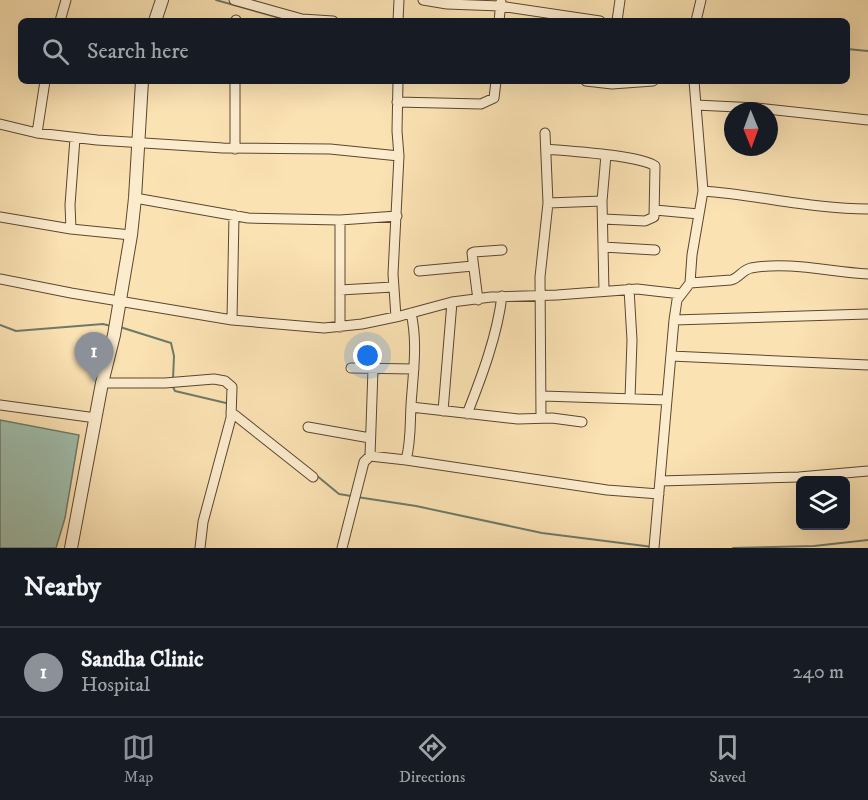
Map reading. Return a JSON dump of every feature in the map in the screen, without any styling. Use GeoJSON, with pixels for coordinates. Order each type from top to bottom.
{"type":"FeatureCollection","features":[{"type":"Feature","properties":{"kind":"street"},"geometry":{"type":"LineString","coordinates":[[61,18],[66,0]]}},
{"type":"Feature","properties":{"kind":"street"},"geometry":{"type":"LineString","coordinates":[[156,18],[162,0]]}},
{"type":"Feature","properties":{"kind":"street"},"geometry":{"type":"LineString","coordinates":[[234,0],[298,18]]}},
{"type":"Feature","properties":{"kind":"street"},"geometry":{"type":"LineString","coordinates":[[398,18],[399,0]]}},
{"type":"Feature","properties":{"kind":"street"},"geometry":{"type":"LineString","coordinates":[[423,0],[447,4],[501,3],[584,18]]}},
{"type":"Feature","properties":{"kind":"street"},"geometry":{"type":"LineString","coordinates":[[617,18],[620,0]]}},
{"type":"Feature","properties":{"kind":"street"},"geometry":{"type":"LineString","coordinates":[[697,18],[701,0]]}},
{"type":"Feature","properties":{"kind":"street"},"geometry":{"type":"LineString","coordinates":[[499,18],[501,3]]}},
{"type":"Feature","properties":{"kind":"street"},"geometry":{"type":"LineString","coordinates":[[37,133],[45,84]]}},
{"type":"Feature","properties":{"kind":"street"},"geometry":{"type":"LineString","coordinates":[[71,548],[102,383],[117,320],[131,235],[142,84]]}},
{"type":"Feature","properties":{"kind":"street"},"geometry":{"type":"LineString","coordinates":[[235,84],[235,148]]}},
{"type":"Feature","properties":{"kind":"street"},"geometry":{"type":"LineString","coordinates":[[396,317],[393,287],[399,156],[398,84]]}},
{"type":"Feature","properties":{"kind":"street"},"geometry":{"type":"LineString","coordinates":[[397,102],[481,104],[494,98],[496,84]]}},
{"type":"Feature","properties":{"kind":"street"},"geometry":{"type":"LineString","coordinates":[[654,548],[674,320],[677,300],[690,283],[703,191],[694,84]]}},
{"type":"Feature","properties":{"kind":"street"},"geometry":{"type":"LineString","coordinates":[[696,105],[757,108],[868,120]]}},
{"type":"Feature","properties":{"kind":"street"},"geometry":{"type":"LineString","coordinates":[[0,124],[37,133],[75,138],[235,148],[330,149],[399,156]]}},
{"type":"Feature","properties":{"kind":"street"},"geometry":{"type":"LineString","coordinates":[[541,418],[540,277],[548,203],[545,133]]}},
{"type":"Feature","properties":{"kind":"street"},"geometry":{"type":"LineString","coordinates":[[71,229],[70,205],[75,138]]}},
{"type":"Feature","properties":{"kind":"street"},"geometry":{"type":"LineString","coordinates":[[546,149],[606,155],[648,162],[655,166],[654,217],[645,221],[603,219]]}},
{"type":"Feature","properties":{"kind":"street"},"geometry":{"type":"LineString","coordinates":[[604,291],[602,201],[606,155]]}},
{"type":"Feature","properties":{"kind":"street"},"geometry":{"type":"LineString","coordinates":[[703,191],[836,209],[868,209]]}},
{"type":"Feature","properties":{"kind":"street"},"geometry":{"type":"LineString","coordinates":[[135,198],[234,215],[274,219],[340,220],[397,216]]}},
{"type":"Feature","properties":{"kind":"street"},"geometry":{"type":"LineString","coordinates":[[548,203],[602,201]]}},
{"type":"Feature","properties":{"kind":"street"},"geometry":{"type":"LineString","coordinates":[[655,210],[699,214]]}},
{"type":"Feature","properties":{"kind":"street"},"geometry":{"type":"LineString","coordinates":[[232,320],[234,215]]}},
{"type":"Feature","properties":{"kind":"street"},"geometry":{"type":"LineString","coordinates":[[0,216],[71,229],[131,235]]}},
{"type":"Feature","properties":{"kind":"street"},"geometry":{"type":"LineString","coordinates":[[340,220],[340,327]]}},
{"type":"Feature","properties":{"kind":"street"},"geometry":{"type":"LineString","coordinates":[[603,247],[655,250]]}},
{"type":"Feature","properties":{"kind":"street"},"geometry":{"type":"LineString","coordinates":[[478,300],[473,252],[502,250]]}},
{"type":"Feature","properties":{"kind":"street"},"geometry":{"type":"LineString","coordinates":[[419,271],[473,266]]}},
{"type":"Feature","properties":{"kind":"street"},"geometry":{"type":"LineString","coordinates":[[690,283],[736,279],[747,269],[770,266],[827,268],[868,274]]}},
{"type":"Feature","properties":{"kind":"street"},"geometry":{"type":"LineString","coordinates":[[0,279],[232,320],[305,327],[340,327],[396,317],[452,302],[502,296],[629,289],[681,294]]}},
{"type":"Feature","properties":{"kind":"street"},"geometry":{"type":"LineString","coordinates":[[340,290],[393,287]]}},
{"type":"Feature","properties":{"kind":"street"},"geometry":{"type":"LineString","coordinates":[[629,289],[632,340],[630,399]]}},
{"type":"Feature","properties":{"kind":"street"},"geometry":{"type":"LineString","coordinates":[[467,414],[483,374],[501,309],[502,296]]}},
{"type":"Feature","properties":{"kind":"street"},"geometry":{"type":"LineString","coordinates":[[443,411],[452,302]]}},
{"type":"Feature","properties":{"kind":"street"},"geometry":{"type":"LineString","coordinates":[[406,460],[411,431],[414,369],[415,332],[411,313]]}},
{"type":"Feature","properties":{"kind":"street"},"geometry":{"type":"LineString","coordinates":[[674,320],[868,314]]}},
{"type":"Feature","properties":{"kind":"street"},"geometry":{"type":"LineString","coordinates":[[671,356],[868,365]]}},
{"type":"Feature","properties":{"kind":"street"},"geometry":{"type":"LineString","coordinates":[[351,369],[414,369]]}},
{"type":"Feature","properties":{"kind":"street"},"geometry":{"type":"LineString","coordinates":[[342,548],[356,488],[364,462],[370,456],[373,369]]}},
{"type":"Feature","properties":{"kind":"street"},"geometry":{"type":"LineString","coordinates":[[102,383],[165,383],[214,379],[225,381],[232,387],[231,415],[203,522],[200,548]]}},
{"type":"Feature","properties":{"kind":"street"},"geometry":{"type":"LineString","coordinates":[[542,396],[667,400]]}},
{"type":"Feature","properties":{"kind":"street"},"geometry":{"type":"LineString","coordinates":[[0,405],[96,418]]}},
{"type":"Feature","properties":{"kind":"street"},"geometry":{"type":"LineString","coordinates":[[411,407],[518,419],[541,418],[582,422]]}},
{"type":"Feature","properties":{"kind":"street"},"geometry":{"type":"LineString","coordinates":[[231,415],[313,477]]}},
{"type":"Feature","properties":{"kind":"street"},"geometry":{"type":"LineString","coordinates":[[308,427],[370,438]]}},
{"type":"Feature","properties":{"kind":"street"},"geometry":{"type":"LineString","coordinates":[[370,456],[606,490],[659,494]]}},
{"type":"Feature","properties":{"kind":"street"},"geometry":{"type":"LineString","coordinates":[[660,481],[799,477],[868,471]]}},
{"type":"Feature","properties":{"kind":"shaded area"},"geometry":{"type":"Polygon","coordinates":[[[0,420],[79,435],[65,518],[56,548],[0,548],[0,420]]]}},
{"type":"Feature","properties":{"kind":"waterway"},"geometry":{"type":"LineString","coordinates":[[216,0],[280,18]]}},
{"type":"Feature","properties":{"kind":"waterway"},"geometry":{"type":"LineString","coordinates":[[850,49],[868,51]]}},
{"type":"Feature","properties":{"kind":"waterway"},"geometry":{"type":"LineString","coordinates":[[0,325],[16,331],[103,324],[111,326]]}},
{"type":"Feature","properties":{"kind":"waterway"},"geometry":{"type":"LineString","coordinates":[[120,327],[171,343],[174,356],[173,379]]}},
{"type":"Feature","properties":{"kind":"waterway"},"geometry":{"type":"LineString","coordinates":[[172,385],[175,391],[226,403],[229,406]]}},
{"type":"Feature","properties":{"kind":"waterway"},"geometry":{"type":"LineString","coordinates":[[316,475],[339,494],[351,496]]}},
{"type":"Feature","properties":{"kind":"waterway"},"geometry":{"type":"LineString","coordinates":[[357,497],[416,506],[542,533],[653,547]]}},
{"type":"Feature","properties":{"kind":"waterway"},"geometry":{"type":"LineString","coordinates":[[733,548],[814,546],[868,540]]}},
{"type":"Feature","properties":{"kind":"place","name":"Sandha Clinic"},"geometry":{"type":"Point","coordinates":[94,382]}}]}
